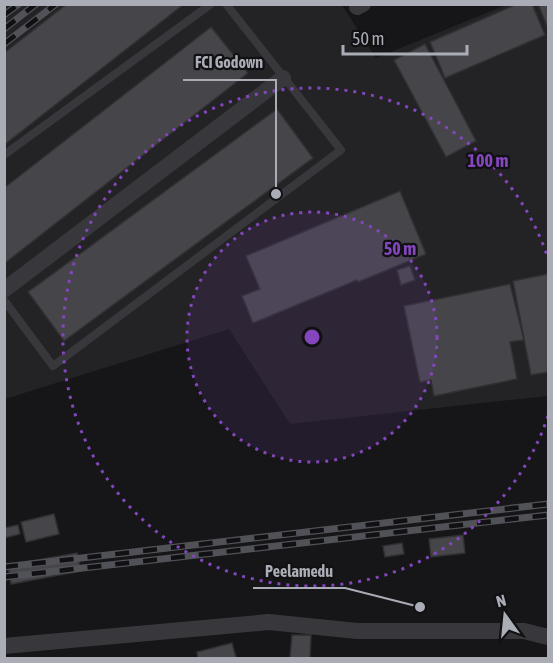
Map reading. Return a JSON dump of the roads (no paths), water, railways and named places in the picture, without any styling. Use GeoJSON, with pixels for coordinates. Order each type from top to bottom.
{"type":"FeatureCollection","features":[{"type":"Feature","properties":{"kind":"street"},"geometry":{"type":"LineString","coordinates":[[4,290],[283,78]]}},
{"type":"Feature","properties":{"kind":"street"},"geometry":{"type":"LineString","coordinates":[[4,646],[269,622],[357,631],[524,631],[549,637]]}},
{"type":"Feature","properties":{"kind":"lane"},"geometry":{"type":"LineString","coordinates":[[4,155],[211,4]]}},
{"type":"Feature","properties":{"kind":"lane"},"geometry":{"type":"LineString","coordinates":[[4,300],[53,366],[341,150],[226,4]]}},
{"type":"Feature","properties":{"kind":"railway"},"geometry":{"type":"LineString","coordinates":[[4,15],[19,4]]}},
{"type":"Feature","properties":{"kind":"railway"},"geometry":{"type":"LineString","coordinates":[[4,29],[36,4]]}},
{"type":"Feature","properties":{"kind":"railway"},"geometry":{"type":"LineString","coordinates":[[4,44],[56,4]]}},
{"type":"Feature","properties":{"kind":"railway"},"geometry":{"type":"LineString","coordinates":[[4,567],[548,504]]}},
{"type":"Feature","properties":{"kind":"railway"},"geometry":{"type":"LineString","coordinates":[[4,577],[548,515]]}},
{"type":"Feature","properties":{"kind":"place","name":"FCI Godown"},"geometry":{"type":"Point","coordinates":[276,194]}},
{"type":"Feature","properties":{"kind":"place","name":"Peelamedu"},"geometry":{"type":"Point","coordinates":[420,607]}}]}
